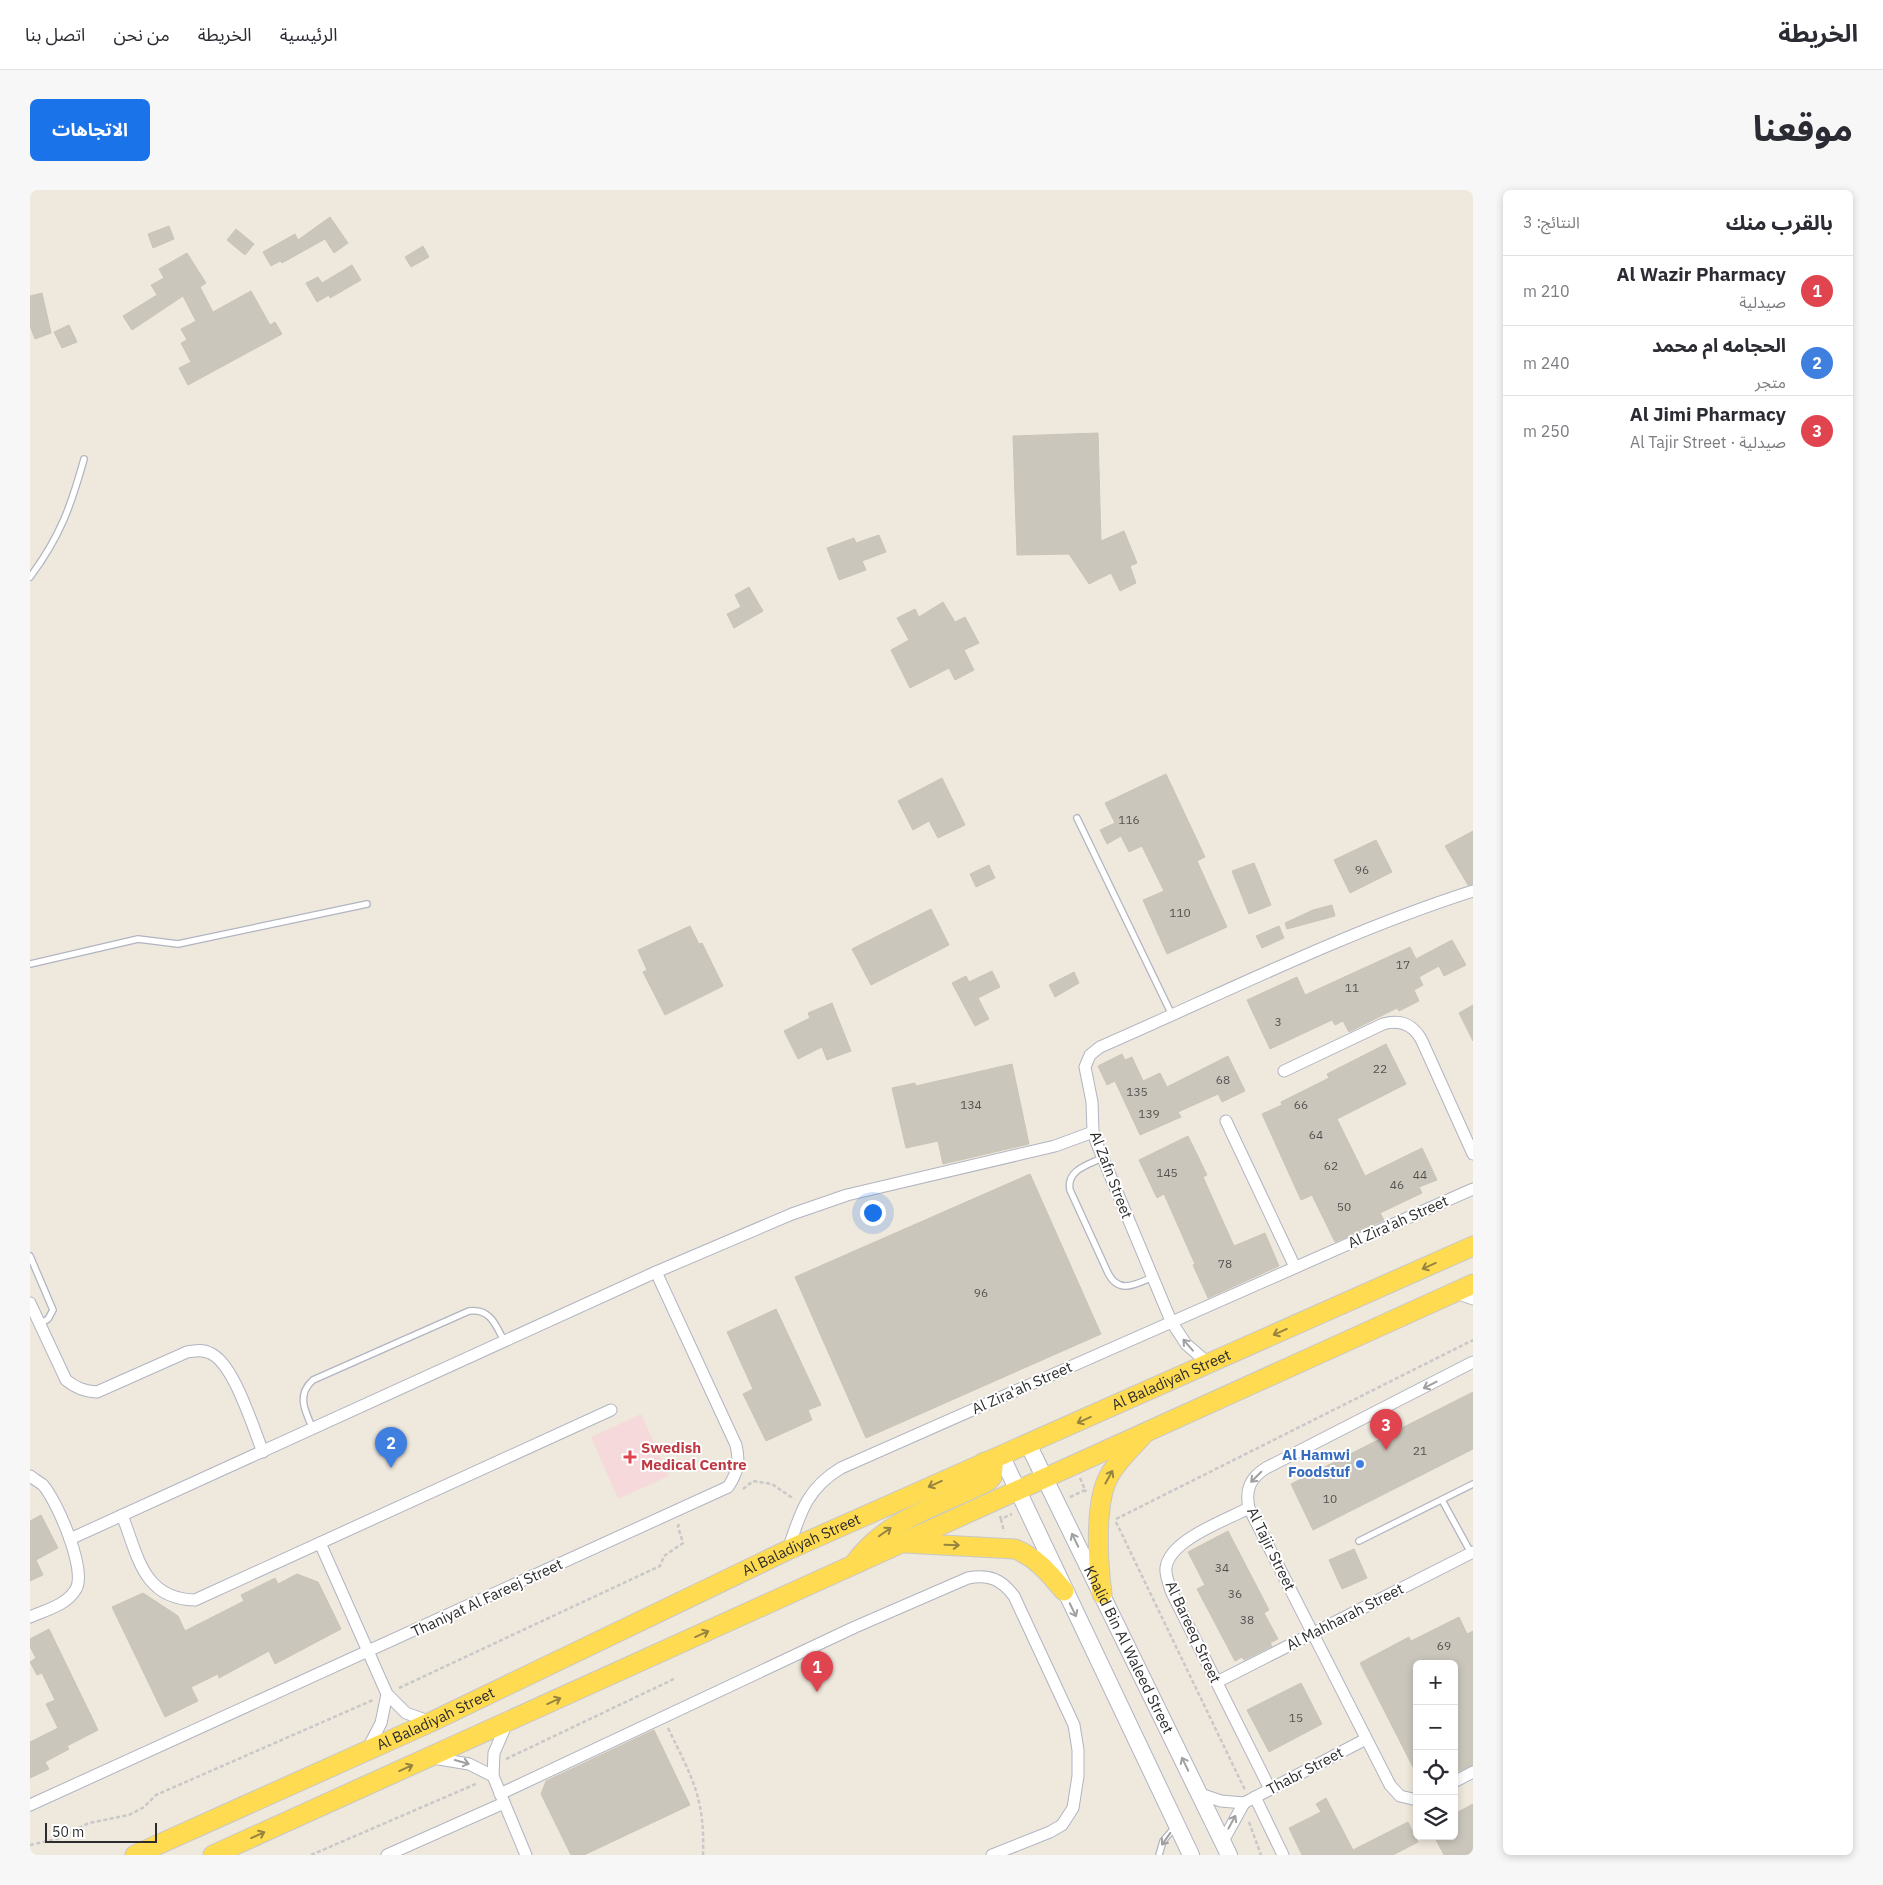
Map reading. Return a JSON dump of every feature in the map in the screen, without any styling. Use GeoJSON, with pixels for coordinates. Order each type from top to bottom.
{"type":"FeatureCollection","features":[{"type":"Feature","properties":{"kind":"main road","name":"Al Baladiyah Street"},"geometry":{"type":"LineString","coordinates":[[135,1855],[431,1722],[788,1550],[1473,1246]]}},
{"type":"Feature","properties":{"kind":"main road"},"geometry":{"type":"LineString","coordinates":[[214,1855],[904,1543],[1074,1463],[1473,1284]]}},
{"type":"Feature","properties":{"kind":"main road"},"geometry":{"type":"LineString","coordinates":[[1102,1594],[1098,1555],[1105,1485],[1109,1475],[1147,1430]]}},
{"type":"Feature","properties":{"kind":"main road"},"geometry":{"type":"LineString","coordinates":[[851,1567],[871,1543],[889,1529],[992,1478],[993,1467],[984,1462]]}},
{"type":"Feature","properties":{"kind":"main road"},"geometry":{"type":"LineString","coordinates":[[904,1543],[1015,1549],[1029,1555],[1044,1566],[1064,1591]]}},
{"type":"Feature","properties":{"kind":"street","name":"Al Zafn Street"},"geometry":{"type":"LineString","coordinates":[[1209,1364],[1186,1344],[1171,1321],[1102,1158],[1093,1132],[1092,1102],[1085,1067],[1090,1055],[1100,1047],[1391,918],[1473,891]]}},
{"type":"Feature","properties":{"kind":"street"},"geometry":{"type":"LineString","coordinates":[[1284,1071],[1383,1024],[1391,1022],[1406,1024],[1419,1034],[1473,1154]]}},
{"type":"Feature","properties":{"kind":"street"},"geometry":{"type":"LineString","coordinates":[[1226,1122],[1295,1267]]}},
{"type":"Feature","properties":{"kind":"street"},"geometry":{"type":"LineString","coordinates":[[70,1539],[656,1272],[792,1214],[832,1200],[1055,1146],[1093,1132]]}},
{"type":"Feature","properties":{"kind":"street","name":"Al Zira'ah Street"},"geometry":{"type":"LineString","coordinates":[[788,1550],[804,1506],[818,1484],[841,1468],[1473,1189]]}},
{"type":"Feature","properties":{"kind":"street","name":"Thaniyat Al Fareej Street"},"geometry":{"type":"LineString","coordinates":[[30,1805],[728,1487],[737,1473],[739,1459],[736,1445],[656,1272]]}},
{"type":"Feature","properties":{"kind":"street"},"geometry":{"type":"LineString","coordinates":[[1454,1292],[1473,1299]]}},
{"type":"Feature","properties":{"kind":"street"},"geometry":{"type":"LineString","coordinates":[[30,1303],[66,1380],[76,1388],[86,1392],[97,1392],[187,1352],[199,1350],[212,1353],[222,1362],[232,1376],[264,1452]]}},
{"type":"Feature","properties":{"kind":"street","name":"Al Tajir Street"},"geometry":{"type":"LineString","coordinates":[[1413,1800],[1406,1799],[1394,1791],[1249,1508],[1247,1496],[1249,1484],[1258,1474],[1473,1362]]}},
{"type":"Feature","properties":{"kind":"street"},"geometry":{"type":"LineString","coordinates":[[122,1516],[151,1583],[164,1594],[180,1599],[195,1600],[611,1410]]}},
{"type":"Feature","properties":{"kind":"street","name":"Khalid Bin Al Waleed Street"},"geometry":{"type":"LineString","coordinates":[[1028,1444],[1226,1848]]}},
{"type":"Feature","properties":{"kind":"street"},"geometry":{"type":"LineString","coordinates":[[1001,1455],[1191,1855]]}},
{"type":"Feature","properties":{"kind":"street"},"geometry":{"type":"LineString","coordinates":[[30,1476],[42,1484],[50,1495],[70,1539],[80,1577],[77,1588],[70,1597],[61,1604],[30,1617]]}},
{"type":"Feature","properties":{"kind":"street","name":"Al Bareeq Street"},"geometry":{"type":"LineString","coordinates":[[1249,1508],[1182,1543],[1169,1558],[1166,1568],[1171,1591],[1270,1790]]}},
{"type":"Feature","properties":{"kind":"street"},"geometry":{"type":"LineString","coordinates":[[320,1543],[387,1694],[406,1713],[431,1722]]}},
{"type":"Feature","properties":{"kind":"street","name":"Al Mahharah Street"},"geometry":{"type":"LineString","coordinates":[[1216,1682],[1472,1554]]}},
{"type":"Feature","properties":{"kind":"street"},"geometry":{"type":"LineString","coordinates":[[387,1855],[663,1717],[855,1627],[968,1578],[981,1576],[994,1578],[1006,1585],[1014,1596],[1074,1725],[1078,1750],[1078,1776],[1075,1801],[1066,1820],[1050,1832],[992,1855]]}},
{"type":"Feature","properties":{"kind":"street"},"geometry":{"type":"LineString","coordinates":[[367,1750],[381,1724],[387,1694]]}},
{"type":"Feature","properties":{"kind":"street"},"geometry":{"type":"LineString","coordinates":[[508,1722],[497,1742],[493,1771],[526,1855]]}},
{"type":"Feature","properties":{"kind":"street","name":"Thabr Street"},"geometry":{"type":"LineString","coordinates":[[1249,1800],[1366,1739]]}},
{"type":"Feature","properties":{"kind":"street"},"geometry":{"type":"LineString","coordinates":[[429,1758],[443,1758],[493,1771]]}},
{"type":"Feature","properties":{"kind":"street"},"geometry":{"type":"LineString","coordinates":[[1458,1780],[1473,1772]]}},
{"type":"Feature","properties":{"kind":"street"},"geometry":{"type":"LineString","coordinates":[[1200,1794],[1221,1801],[1249,1800]]}},
{"type":"Feature","properties":{"kind":"street"},"geometry":{"type":"LineString","coordinates":[[1226,1848],[1249,1800]]}},
{"type":"Feature","properties":{"kind":"street"},"geometry":{"type":"LineString","coordinates":[[1249,1800],[1283,1855]]}},
{"type":"Feature","properties":{"kind":"lane"},"geometry":{"type":"LineString","coordinates":[[30,577],[48,554],[69,513],[84,459]]}},
{"type":"Feature","properties":{"kind":"lane"},"geometry":{"type":"LineString","coordinates":[[1077,818],[1172,1015]]}},
{"type":"Feature","properties":{"kind":"lane"},"geometry":{"type":"LineString","coordinates":[[30,964],[138,939],[178,944],[367,904]]}},
{"type":"Feature","properties":{"kind":"lane"},"geometry":{"type":"LineString","coordinates":[[1102,1158],[1076,1171],[1070,1180],[1070,1190],[1108,1273],[1115,1284],[1131,1286],[1153,1277]]}},
{"type":"Feature","properties":{"kind":"lane"},"geometry":{"type":"LineString","coordinates":[[30,1256],[53,1310],[48,1318],[40,1324]]}},
{"type":"Feature","properties":{"kind":"lane"},"geometry":{"type":"LineString","coordinates":[[313,1429],[302,1399],[307,1385],[313,1380],[469,1311],[483,1311],[491,1316],[505,1342]]}},
{"type":"Feature","properties":{"kind":"lane"},"geometry":{"type":"LineString","coordinates":[[1360,1542],[1473,1484]]}},
{"type":"Feature","properties":{"kind":"lane"},"geometry":{"type":"LineString","coordinates":[[1442,1500],[1472,1554]]}},
{"type":"Feature","properties":{"kind":"lane"},"geometry":{"type":"LineString","coordinates":[[1159,1855],[1163,1841],[1176,1825]]}},
{"type":"Feature","properties":{"kind":"path"},"geometry":{"type":"LineString","coordinates":[[1261,1855],[1249,1800],[1114,1519],[1473,1340]]}},
{"type":"Feature","properties":{"kind":"path"},"geometry":{"type":"LineString","coordinates":[[1074,1463],[1096,1516],[1101,1516]]}},
{"type":"Feature","properties":{"kind":"path"},"geometry":{"type":"LineString","coordinates":[[738,1493],[753,1481],[772,1484],[804,1506]]}},
{"type":"Feature","properties":{"kind":"path"},"geometry":{"type":"LineString","coordinates":[[30,1845],[56,1839],[89,1823],[129,1815],[144,1807],[156,1795],[387,1694],[660,1566],[664,1556],[683,1543],[678,1527],[680,1522]]}},
{"type":"Feature","properties":{"kind":"path"},"geometry":{"type":"LineString","coordinates":[[311,1855],[493,1771],[676,1678]]}},
{"type":"Feature","properties":{"kind":"path"},"geometry":{"type":"LineString","coordinates":[[663,1717],[700,1798],[704,1823],[703,1855]]}},
{"type":"Feature","properties":{"kind":"shaded area","name":"Swedish Medical Centre"},"geometry":{"type":"Polygon","coordinates":[[[641,1414],[669,1476],[618,1499],[591,1437],[641,1414]]]}},
{"type":"Feature","properties":{"kind":"building"},"geometry":{"type":"Polygon","coordinates":[[[330,217],[348,243],[334,253],[325,239],[282,263],[280,261],[271,266],[263,252],[295,234],[298,240],[330,217]]]}},
{"type":"Feature","properties":{"kind":"building"},"geometry":{"type":"Polygon","coordinates":[[[169,226],[174,239],[153,248],[148,234],[169,226]]]}},
{"type":"Feature","properties":{"kind":"building"},"geometry":{"type":"Polygon","coordinates":[[[236,229],[254,244],[245,255],[227,240],[236,229]]]}},
{"type":"Feature","properties":{"kind":"building"},"geometry":{"type":"Polygon","coordinates":[[[423,246],[429,257],[411,267],[405,257],[423,246]]]}},
{"type":"Feature","properties":{"kind":"building"},"geometry":{"type":"Polygon","coordinates":[[[187,253],[206,283],[200,287],[213,312],[251,291],[270,325],[275,322],[282,334],[188,385],[179,368],[191,362],[181,343],[187,340],[181,329],[196,321],[183,296],[132,330],[123,316],[157,295],[151,285],[164,278],[159,269],[187,253]]]}},
{"type":"Feature","properties":{"kind":"building"},"geometry":{"type":"Polygon","coordinates":[[[352,265],[361,280],[330,298],[329,295],[317,302],[306,283],[318,277],[322,283],[352,265]]]}},
{"type":"Feature","properties":{"kind":"building"},"geometry":{"type":"Polygon","coordinates":[[[42,293],[51,333],[35,339],[30,326],[30,296],[42,293]]]}},
{"type":"Feature","properties":{"kind":"building"},"geometry":{"type":"Polygon","coordinates":[[[69,325],[77,342],[62,348],[54,332],[69,325]]]}},
{"type":"Feature","properties":{"kind":"building"},"geometry":{"type":"Polygon","coordinates":[[[1098,433],[1101,541],[1124,531],[1137,563],[1130,566],[1136,583],[1120,591],[1111,573],[1089,584],[1069,554],[1017,555],[1013,436],[1098,433]]]}},
{"type":"Feature","properties":{"kind":"building"},"geometry":{"type":"Polygon","coordinates":[[[879,535],[886,552],[862,561],[866,570],[839,580],[827,548],[854,538],[856,543],[879,535]]]}},
{"type":"Feature","properties":{"kind":"building"},"geometry":{"type":"Polygon","coordinates":[[[749,587],[763,611],[734,628],[727,614],[741,607],[735,595],[749,587]]]}},
{"type":"Feature","properties":{"kind":"building"},"geometry":{"type":"Polygon","coordinates":[[[943,602],[955,622],[965,617],[979,643],[964,650],[974,670],[955,680],[949,668],[910,688],[891,650],[909,640],[897,618],[915,609],[919,617],[943,602]]]}},
{"type":"Feature","properties":{"kind":"building"},"geometry":{"type":"Polygon","coordinates":[[[1166,774],[1205,857],[1197,861],[1227,927],[1167,954],[1143,900],[1164,891],[1142,846],[1129,852],[1121,836],[1107,844],[1100,830],[1115,823],[1105,803],[1166,774]]]}},
{"type":"Feature","properties":{"kind":"building"},"geometry":{"type":"Polygon","coordinates":[[[942,778],[965,825],[938,838],[929,821],[913,830],[898,801],[942,778]]]}},
{"type":"Feature","properties":{"kind":"building"},"geometry":{"type":"Polygon","coordinates":[[[1473,831],[1473,884],[1468,885],[1445,846],[1473,831]]]}},
{"type":"Feature","properties":{"kind":"building"},"geometry":{"type":"Polygon","coordinates":[[[1376,840],[1392,872],[1350,893],[1334,860],[1376,840]]]}},
{"type":"Feature","properties":{"kind":"building"},"geometry":{"type":"Polygon","coordinates":[[[1254,863],[1271,905],[1249,914],[1232,871],[1254,863]]]}},
{"type":"Feature","properties":{"kind":"building"},"geometry":{"type":"Polygon","coordinates":[[[989,865],[995,878],[976,887],[970,874],[989,865]]]}},
{"type":"Feature","properties":{"kind":"building"},"geometry":{"type":"Polygon","coordinates":[[[1332,905],[1335,916],[1287,929],[1285,923],[1313,910],[1332,905]]]}},
{"type":"Feature","properties":{"kind":"building"},"geometry":{"type":"Polygon","coordinates":[[[931,909],[949,945],[871,985],[852,949],[931,909]]]}},
{"type":"Feature","properties":{"kind":"building"},"geometry":{"type":"Polygon","coordinates":[[[690,926],[699,944],[702,943],[723,986],[665,1015],[643,972],[647,970],[638,950],[690,926]]]}},
{"type":"Feature","properties":{"kind":"building"},"geometry":{"type":"Polygon","coordinates":[[[1279,926],[1284,938],[1262,948],[1256,936],[1279,926]]]}},
{"type":"Feature","properties":{"kind":"building"},"geometry":{"type":"Polygon","coordinates":[[[1452,940],[1466,965],[1444,976],[1439,966],[1419,977],[1423,985],[1414,990],[1419,1001],[1399,1011],[1397,1008],[1349,1032],[1343,1021],[1335,1025],[1332,1020],[1270,1049],[1247,1000],[1297,977],[1305,995],[1410,947],[1416,959],[1452,940]]]}},
{"type":"Feature","properties":{"kind":"building"},"geometry":{"type":"Polygon","coordinates":[[[992,971],[1000,987],[978,998],[989,1019],[975,1026],[952,983],[966,976],[969,982],[992,971]]]}},
{"type":"Feature","properties":{"kind":"building"},"geometry":{"type":"Polygon","coordinates":[[[1074,972],[1079,983],[1055,997],[1049,985],[1074,972]]]}},
{"type":"Feature","properties":{"kind":"building"},"geometry":{"type":"Polygon","coordinates":[[[832,1003],[851,1051],[827,1060],[822,1047],[798,1059],[784,1031],[810,1018],[808,1013],[832,1003]]]}},
{"type":"Feature","properties":{"kind":"building"},"geometry":{"type":"Polygon","coordinates":[[[1473,1005],[1473,1041],[1459,1013],[1473,1005]]]}},
{"type":"Feature","properties":{"kind":"building"},"geometry":{"type":"Polygon","coordinates":[[[1386,1044],[1406,1084],[1337,1119],[1365,1176],[1422,1148],[1437,1180],[1419,1187],[1422,1193],[1380,1213],[1384,1220],[1335,1242],[1312,1195],[1301,1200],[1262,1114],[1282,1105],[1281,1102],[1329,1078],[1327,1074],[1386,1044]]]}},
{"type":"Feature","properties":{"kind":"building"},"geometry":{"type":"Polygon","coordinates":[[[1122,1054],[1125,1060],[1132,1057],[1143,1081],[1160,1073],[1167,1087],[1228,1056],[1245,1091],[1222,1102],[1218,1094],[1178,1112],[1181,1117],[1140,1135],[1115,1081],[1107,1085],[1098,1066],[1122,1054]]]}},
{"type":"Feature","properties":{"kind":"building"},"geometry":{"type":"Polygon","coordinates":[[[1012,1064],[1029,1144],[943,1164],[938,1141],[906,1148],[892,1088],[915,1083],[916,1086],[1012,1064]]]}},
{"type":"Feature","properties":{"kind":"building"},"geometry":{"type":"Polygon","coordinates":[[[1188,1136],[1207,1175],[1203,1177],[1234,1246],[1265,1233],[1279,1266],[1208,1298],[1164,1194],[1157,1198],[1139,1160],[1188,1136]]]}},
{"type":"Feature","properties":{"kind":"building"},"geometry":{"type":"Polygon","coordinates":[[[1030,1174],[1101,1334],[866,1438],[795,1277],[1030,1174]]]}},
{"type":"Feature","properties":{"kind":"building"},"geometry":{"type":"Polygon","coordinates":[[[776,1309],[821,1405],[808,1410],[812,1420],[766,1441],[743,1394],[753,1389],[727,1332],[776,1309]]]}},
{"type":"Feature","properties":{"kind":"building"},"geometry":{"type":"Polygon","coordinates":[[[1473,1392],[1473,1449],[1313,1530],[1291,1484],[1473,1392]]]}},
{"type":"Feature","properties":{"kind":"building"},"geometry":{"type":"Polygon","coordinates":[[[41,1515],[58,1548],[36,1560],[43,1575],[30,1581],[30,1521],[41,1515]]]}},
{"type":"Feature","properties":{"kind":"building"},"geometry":{"type":"Polygon","coordinates":[[[1228,1531],[1269,1610],[1264,1613],[1278,1639],[1270,1643],[1272,1646],[1244,1660],[1242,1657],[1235,1661],[1197,1589],[1205,1585],[1188,1552],[1228,1531]]]}},
{"type":"Feature","properties":{"kind":"building"},"geometry":{"type":"Polygon","coordinates":[[[1354,1549],[1367,1578],[1342,1589],[1329,1560],[1354,1549]]]}},
{"type":"Feature","properties":{"kind":"building"},"geometry":{"type":"Polygon","coordinates":[[[297,1574],[318,1582],[341,1629],[275,1664],[269,1651],[219,1678],[218,1674],[191,1687],[198,1701],[165,1717],[112,1607],[143,1593],[178,1616],[185,1631],[244,1601],[241,1595],[275,1578],[278,1584],[297,1574]]]}},
{"type":"Feature","properties":{"kind":"building"},"geometry":{"type":"Polygon","coordinates":[[[1459,1617],[1467,1634],[1473,1631],[1473,1765],[1458,1771],[1458,1660],[1413,1660],[1413,1767],[1360,1663],[1409,1637],[1411,1641],[1459,1617]]]}},
{"type":"Feature","properties":{"kind":"building"},"geometry":{"type":"Polygon","coordinates":[[[49,1629],[98,1730],[67,1746],[69,1749],[45,1762],[49,1769],[30,1778],[30,1742],[58,1728],[46,1704],[55,1700],[42,1673],[37,1675],[30,1662],[36,1658],[30,1647],[30,1639],[49,1629]]]}},
{"type":"Feature","properties":{"kind":"building"},"geometry":{"type":"Polygon","coordinates":[[[1301,1683],[1322,1724],[1269,1752],[1247,1710],[1301,1683]]]}},
{"type":"Feature","properties":{"kind":"building"},"geometry":{"type":"Polygon","coordinates":[[[654,1730],[690,1805],[584,1855],[571,1855],[541,1794],[546,1781],[654,1730]]]}},
{"type":"Feature","properties":{"kind":"building"},"geometry":{"type":"Polygon","coordinates":[[[1326,1798],[1353,1850],[1408,1822],[1413,1832],[1413,1840],[1418,1842],[1393,1855],[1302,1855],[1289,1828],[1321,1812],[1316,1804],[1326,1798]]]}},
{"type":"Feature","properties":{"kind":"building"},"geometry":{"type":"Polygon","coordinates":[[[1473,1804],[1473,1855],[1444,1855],[1436,1840],[1458,1840],[1458,1812],[1473,1804]]]}},
{"type":"Feature","properties":{"kind":"place","name":"Al Jimi Pharmacy"},"geometry":{"type":"Point","coordinates":[1386,1450]}},
{"type":"Feature","properties":{"kind":"place","name":"Swedish Medical Centre"},"geometry":{"type":"Point","coordinates":[630,1457]}},
{"type":"Feature","properties":{"kind":"place","name":"Al Hamwi Foodstuf"},"geometry":{"type":"Point","coordinates":[1360,1464]}},
{"type":"Feature","properties":{"kind":"place","name":"الحجامه ام محمد"},"geometry":{"type":"Point","coordinates":[391,1468]}},
{"type":"Feature","properties":{"kind":"place","name":"Al Wazir Pharmacy"},"geometry":{"type":"Point","coordinates":[817,1692]}}]}
